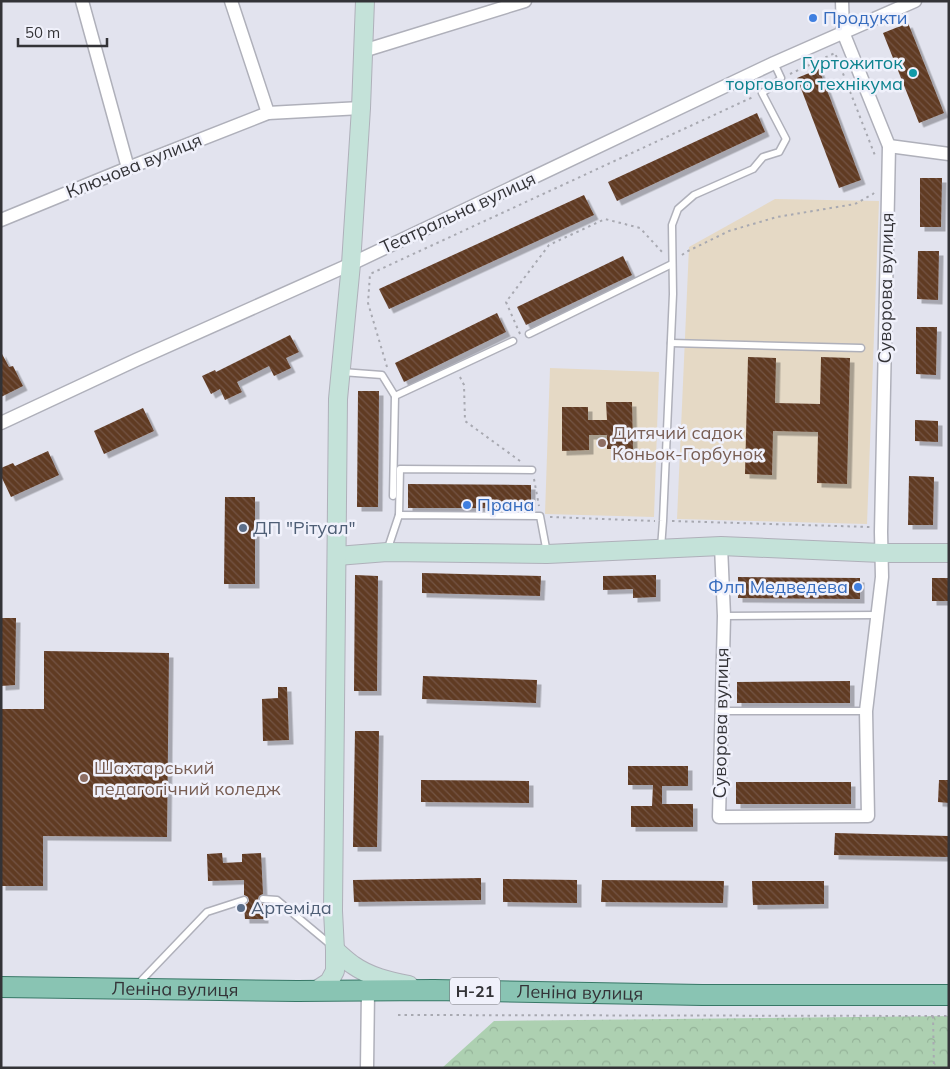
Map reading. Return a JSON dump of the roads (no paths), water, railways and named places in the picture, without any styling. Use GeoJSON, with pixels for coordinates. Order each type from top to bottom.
{"type":"FeatureCollection","features":[{"type":"Feature","properties":{"kind":"main road","name":"Леніна вулиця"},"geometry":{"type":"LineString","coordinates":[[1,988],[315,991],[434,990],[702,995],[949,995]]}},
{"type":"Feature","properties":{"kind":"street"},"geometry":{"type":"LineString","coordinates":[[82,1],[128,168]]}},
{"type":"Feature","properties":{"kind":"street"},"geometry":{"type":"LineString","coordinates":[[231,1],[268,113]]}},
{"type":"Feature","properties":{"kind":"street"},"geometry":{"type":"LineString","coordinates":[[315,991],[329,982],[335,971],[333,911],[338,399],[351,264],[361,108],[365,1]]}},
{"type":"Feature","properties":{"kind":"street"},"geometry":{"type":"LineString","coordinates":[[363,50],[525,1]]}},
{"type":"Feature","properties":{"kind":"street"},"geometry":{"type":"LineString","coordinates":[[842,1],[843,32]]}},
{"type":"Feature","properties":{"kind":"street","name":"Театральна вулиця"},"geometry":{"type":"LineString","coordinates":[[1,423],[136,360],[351,264],[774,62],[914,1]]}},
{"type":"Feature","properties":{"kind":"street","name":"Суворова вулиця"},"geometry":{"type":"LineString","coordinates":[[722,546],[724,616],[719,817],[868,816],[866,711],[882,577],[881,532],[889,146],[843,32]]}},
{"type":"Feature","properties":{"kind":"street","name":"Ключова вулиця"},"geometry":{"type":"LineString","coordinates":[[1,220],[268,113],[361,108]]}},
{"type":"Feature","properties":{"kind":"street"},"geometry":{"type":"LineString","coordinates":[[889,146],[949,154]]}},
{"type":"Feature","properties":{"kind":"street"},"geometry":{"type":"LineString","coordinates":[[337,556],[387,552],[547,554],[722,546],[881,553],[949,553]]}},
{"type":"Feature","properties":{"kind":"street"},"geometry":{"type":"LineString","coordinates":[[335,950],[352,965],[368,975],[386,981],[434,990]]}},
{"type":"Feature","properties":{"kind":"street"},"geometry":{"type":"LineString","coordinates":[[367,1068],[368,991]]}},
{"type":"Feature","properties":{"kind":"lane"},"geometry":{"type":"LineString","coordinates":[[661,550],[664,521],[671,343],[672,225],[678,210],[694,195],[753,169],[763,156],[779,152],[786,139],[762,93],[781,78],[774,62]]}},
{"type":"Feature","properties":{"kind":"lane"},"geometry":{"type":"LineString","coordinates":[[529,334],[672,264]]}},
{"type":"Feature","properties":{"kind":"lane"},"geometry":{"type":"LineString","coordinates":[[395,396],[513,340]]}},
{"type":"Feature","properties":{"kind":"lane"},"geometry":{"type":"LineString","coordinates":[[671,343],[861,348]]}},
{"type":"Feature","properties":{"kind":"lane"},"geometry":{"type":"LineString","coordinates":[[340,372],[382,375],[395,396],[393,496]]}},
{"type":"Feature","properties":{"kind":"lane"},"geometry":{"type":"LineString","coordinates":[[387,552],[399,515],[400,469],[532,470]]}},
{"type":"Feature","properties":{"kind":"lane"},"geometry":{"type":"LineString","coordinates":[[399,515],[540,516],[547,554]]}},
{"type":"Feature","properties":{"kind":"lane"},"geometry":{"type":"LineString","coordinates":[[724,616],[877,615]]}},
{"type":"Feature","properties":{"kind":"lane"},"geometry":{"type":"LineString","coordinates":[[721,711],[866,711]]}},
{"type":"Feature","properties":{"kind":"lane"},"geometry":{"type":"LineString","coordinates":[[263,899],[277,900],[335,950]]}},
{"type":"Feature","properties":{"kind":"lane"},"geometry":{"type":"LineString","coordinates":[[134,988],[207,912],[244,900]]}},
{"type":"Feature","properties":{"kind":"place","name":"Продукти"},"geometry":{"type":"Point","coordinates":[813,18]}},
{"type":"Feature","properties":{"kind":"place","name":"Гуртожиток торгового технікума"},"geometry":{"type":"Point","coordinates":[913,73]}},
{"type":"Feature","properties":{"kind":"place","name":"Дитячий садок Коньок-Горбунок"},"geometry":{"type":"Point","coordinates":[602,443]}},
{"type":"Feature","properties":{"kind":"place","name":"Прана"},"geometry":{"type":"Point","coordinates":[467,505]}},
{"type":"Feature","properties":{"kind":"place","name":"ДП \"Рітуал\""},"geometry":{"type":"Point","coordinates":[243,528]}},
{"type":"Feature","properties":{"kind":"place","name":"Флп Медведева"},"geometry":{"type":"Point","coordinates":[858,587]}},
{"type":"Feature","properties":{"kind":"place","name":"Шахтарський педагогічний коледж"},"geometry":{"type":"Point","coordinates":[84,778]}},
{"type":"Feature","properties":{"kind":"place","name":"Артеміда"},"geometry":{"type":"Point","coordinates":[241,908]}}]}
